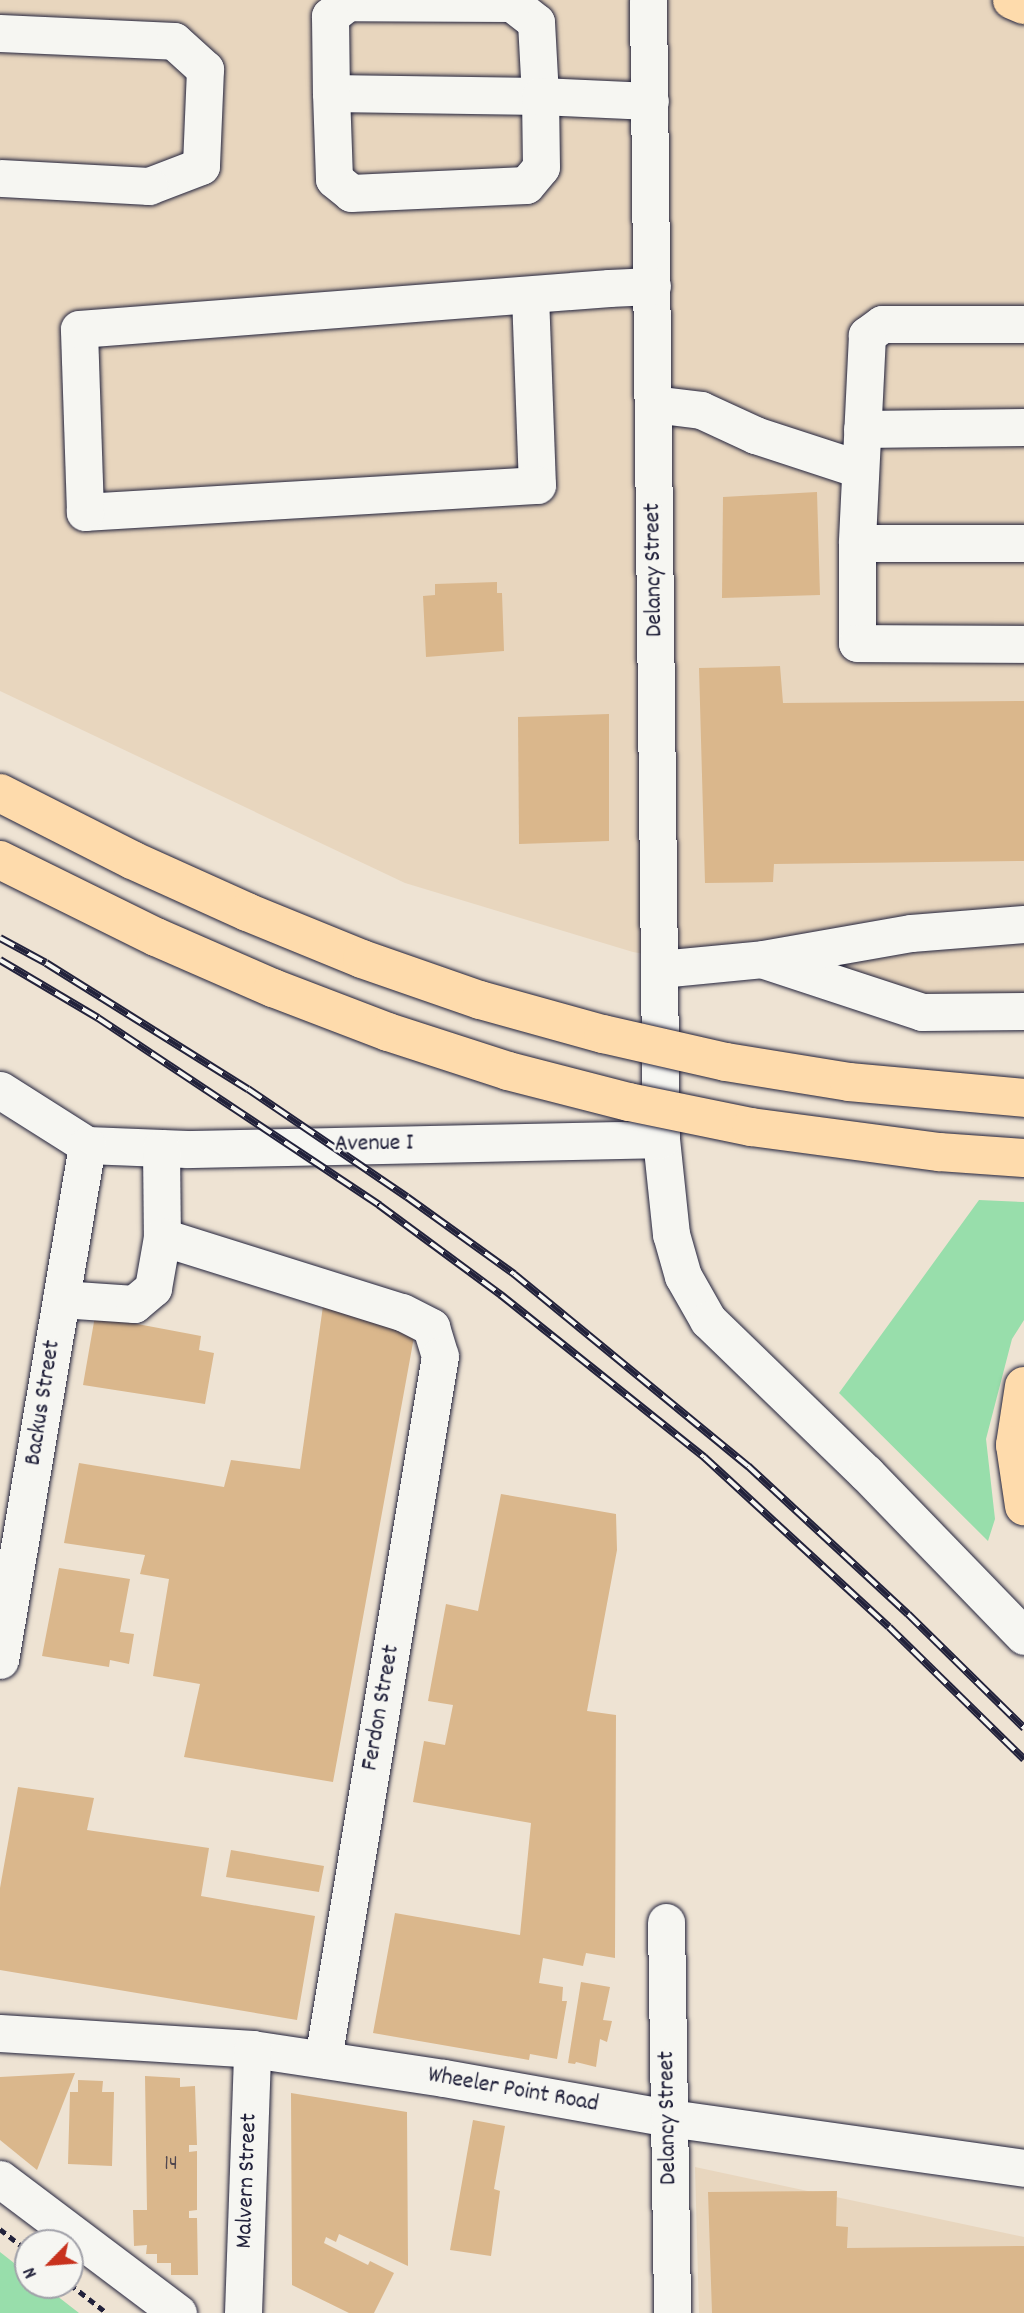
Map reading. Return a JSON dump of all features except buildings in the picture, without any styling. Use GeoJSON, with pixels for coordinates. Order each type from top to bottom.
{"type":"FeatureCollection","features":[{"type":"Feature","properties":{"kind":"main road"},"geometry":{"type":"LineString","coordinates":[[1012,0],[1024,5]]}},
{"type":"Feature","properties":{"kind":"main road"},"geometry":{"type":"LineString","coordinates":[[0,793],[132,860],[247,912],[362,959],[493,1003],[603,1034],[738,1064],[849,1082],[1024,1098]]}},
{"type":"Feature","properties":{"kind":"main road"},"geometry":{"type":"LineString","coordinates":[[0,860],[156,937],[272,988],[388,1032],[508,1071],[629,1102],[751,1127],[914,1149],[1024,1158]]}},
{"type":"Feature","properties":{"kind":"main road"},"geometry":{"type":"LineString","coordinates":[[1024,1386],[1014,1445],[1024,1506]]}},
{"type":"Feature","properties":{"kind":"street","name":"Delancy Street"},"geometry":{"type":"LineString","coordinates":[[648,0],[661,1139],[671,1234],[683,1276],[708,1320],[866,1473],[1024,1636]]}},
{"type":"Feature","properties":{"kind":"street"},"geometry":{"type":"LineString","coordinates":[[348,2],[512,3],[536,22],[540,96],[541,167],[526,185],[351,192],[334,179],[330,16],[348,2]]}},
{"type":"Feature","properties":{"kind":"street"},"geometry":{"type":"LineString","coordinates":[[0,33],[174,41],[205,69],[201,166],[149,186],[0,178]]}},
{"type":"Feature","properties":{"kind":"street"},"geometry":{"type":"LineString","coordinates":[[331,93],[540,96],[650,101]]}},
{"type":"Feature","properties":{"kind":"street"},"geometry":{"type":"LineString","coordinates":[[530,295],[537,485],[85,512],[79,329],[530,295],[652,286]]}},
{"type":"Feature","properties":{"kind":"street"},"geometry":{"type":"LineString","coordinates":[[1024,324],[882,324],[867,335],[857,543],[857,642],[1024,644]]}},
{"type":"Feature","properties":{"kind":"street"},"geometry":{"type":"LineString","coordinates":[[653,404],[701,410],[755,435],[859,470]]}},
{"type":"Feature","properties":{"kind":"street"},"geometry":{"type":"LineString","coordinates":[[862,429],[1024,427]]}},
{"type":"Feature","properties":{"kind":"street"},"geometry":{"type":"LineString","coordinates":[[857,543],[1024,543]]}},
{"type":"Feature","properties":{"kind":"street"},"geometry":{"type":"LineString","coordinates":[[660,969],[763,960],[911,933],[1024,924]]}},
{"type":"Feature","properties":{"kind":"street"},"geometry":{"type":"LineString","coordinates":[[763,960],[922,1012],[1024,1011]]}},
{"type":"Feature","properties":{"kind":"street"},"geometry":{"type":"LineString","coordinates":[[0,1090],[87,1145]]}},
{"type":"Feature","properties":{"kind":"street","name":"Avenue I"},"geometry":{"type":"LineString","coordinates":[[87,1145],[161,1148],[661,1139]]}},
{"type":"Feature","properties":{"kind":"street","name":"Backus Street"},"geometry":{"type":"LineString","coordinates":[[0,1660],[9,1546],[61,1299],[87,1145]]}},
{"type":"Feature","properties":{"kind":"street"},"geometry":{"type":"LineString","coordinates":[[61,1299],[134,1304],[153,1288],[162,1237],[161,1148]]}},
{"type":"Feature","properties":{"kind":"street","name":"Ferdon Street"},"geometry":{"type":"LineString","coordinates":[[162,1237],[402,1312],[430,1327],[440,1356],[323,2059]]}},
{"type":"Feature","properties":{"kind":"street","name":"Delancy Street"},"geometry":{"type":"LineString","coordinates":[[666,1922],[672,2313]]}},
{"type":"Feature","properties":{"kind":"street","name":"Wheeler Point Road"},"geometry":{"type":"LineString","coordinates":[[0,2032],[252,2049],[669,2118],[1024,2168]]}},
{"type":"Feature","properties":{"kind":"street","name":"Malvern Street"},"geometry":{"type":"LineString","coordinates":[[243,2313],[252,2049]]}},
{"type":"Feature","properties":{"kind":"street"},"geometry":{"type":"LineString","coordinates":[[0,2179],[178,2313]]}},
{"type":"Feature","properties":{"kind":"path"},"geometry":{"type":"LineString","coordinates":[[0,2229],[14,2240]]}},
{"type":"Feature","properties":{"kind":"path"},"geometry":{"type":"LineString","coordinates":[[84,2295],[107,2313]]}},
{"type":"Feature","properties":{"kind":"shaded area"},"geometry":{"type":"Polygon","coordinates":[[[0,0],[997,0],[1024,10],[1024,1006],[901,1001],[633,952],[405,883],[0,691],[0,0]]]}},
{"type":"Feature","properties":{"kind":"shaded area"},"geometry":{"type":"Polygon","coordinates":[[[695,2167],[1024,2237],[1024,2313],[699,2313],[695,2167]]]}},
{"type":"Feature","properties":{"kind":"green space"},"geometry":{"type":"Polygon","coordinates":[[[979,1200],[1024,1202],[1024,1320],[1012,1339],[986,1439],[995,1519],[988,1541],[839,1393],[979,1200]]]}},
{"type":"Feature","properties":{"kind":"green space"},"geometry":{"type":"Polygon","coordinates":[[[0,2252],[14,2263],[14,2299],[61,2299],[79,2313],[0,2313],[0,2252]]]}},
{"type":"Feature","properties":{"kind":"railway"},"geometry":{"type":"LineString","coordinates":[[0,938],[46,963],[248,1089],[407,1197],[514,1274],[748,1466],[908,1614],[1024,1728]]}},
{"type":"Feature","properties":{"kind":"railway"},"geometry":{"type":"LineString","coordinates":[[0,960],[98,1018],[379,1205],[501,1295],[704,1457],[889,1627],[1024,1759]]}}]}
